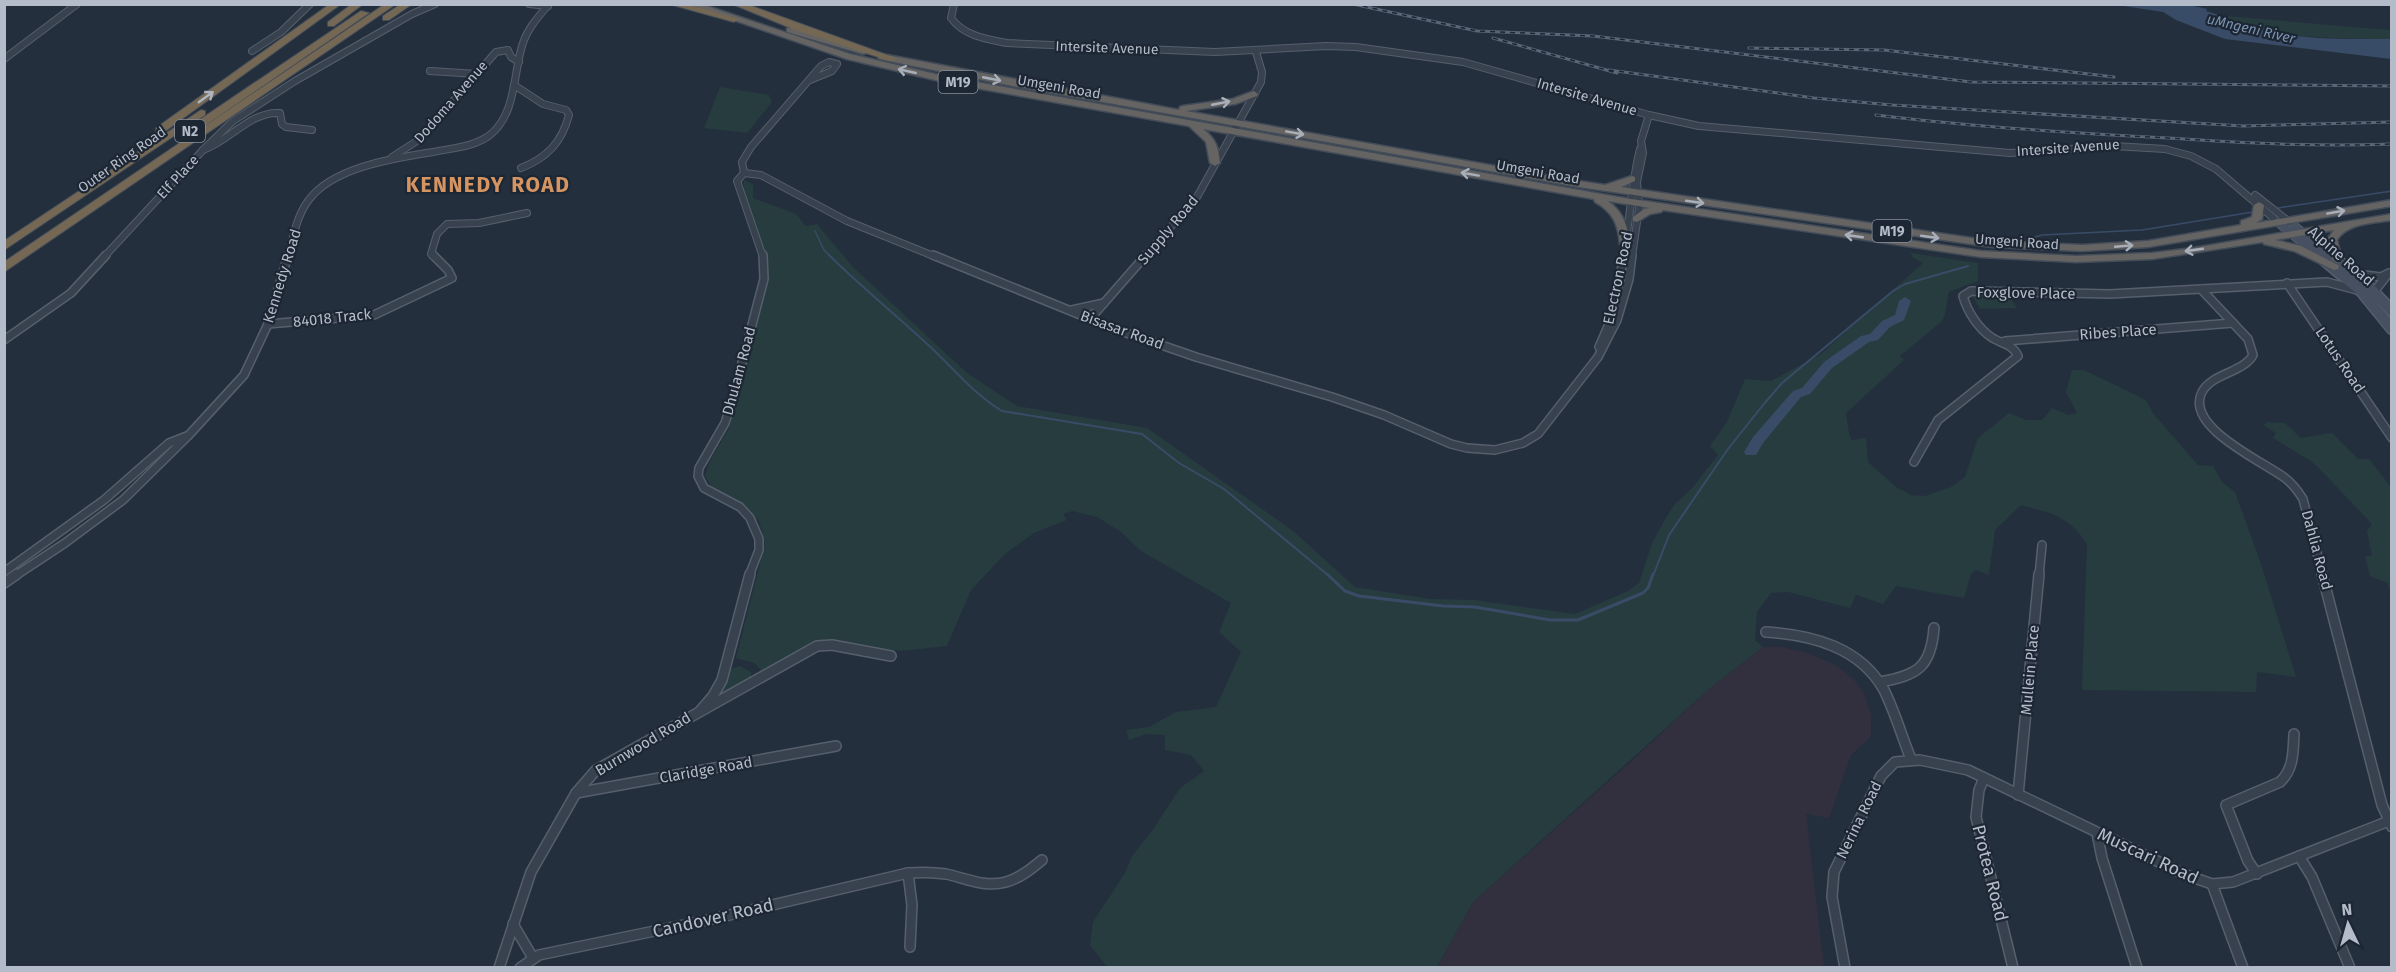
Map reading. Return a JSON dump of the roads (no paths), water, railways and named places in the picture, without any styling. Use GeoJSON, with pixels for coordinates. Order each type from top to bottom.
{"type":"FeatureCollection","features":[{"type":"Feature","properties":{"kind":"highway"},"geometry":{"type":"LineString","coordinates":[[243,70],[323,4]]}},
{"type":"Feature","properties":{"kind":"highway"},"geometry":{"type":"LineString","coordinates":[[4,241],[337,4]]}},
{"type":"Feature","properties":{"kind":"highway","name":"Outer Ring Road"},"geometry":{"type":"LineString","coordinates":[[4,247],[359,4]]}},
{"type":"Feature","properties":{"kind":"highway","name":"Outer Ring Road"},"geometry":{"type":"LineString","coordinates":[[4,259],[375,4]]}},
{"type":"Feature","properties":{"kind":"highway"},"geometry":{"type":"LineString","coordinates":[[4,268],[392,4]]}},
{"type":"Feature","properties":{"kind":"highway"},"geometry":{"type":"LineString","coordinates":[[343,44],[408,4]]}},
{"type":"Feature","properties":{"kind":"highway"},"geometry":{"type":"LineString","coordinates":[[299,69],[417,4]]}},
{"type":"Feature","properties":{"kind":"highway"},"geometry":{"type":"LineString","coordinates":[[673,4],[734,19]]}},
{"type":"Feature","properties":{"kind":"highway","name":"Umgeni Road"},"geometry":{"type":"LineString","coordinates":[[691,4],[847,56],[908,72],[1191,124],[1235,127]]}},
{"type":"Feature","properties":{"kind":"highway","name":"Umgeni Road"},"geometry":{"type":"LineString","coordinates":[[712,4],[810,36],[893,59],[1146,107],[1235,127],[1634,198],[1992,244],[2082,248],[2165,242],[2391,203]]}},
{"type":"Feature","properties":{"kind":"highway"},"geometry":{"type":"LineString","coordinates":[[736,4],[796,27],[893,59]]}},
{"type":"Feature","properties":{"kind":"highway"},"geometry":{"type":"LineString","coordinates":[[1146,107],[1193,108],[1241,99],[1254,94]]}},
{"type":"Feature","properties":{"kind":"highway"},"geometry":{"type":"LineString","coordinates":[[1191,124],[1214,145],[1215,164]]}},
{"type":"Feature","properties":{"kind":"highway"},"geometry":{"type":"LineString","coordinates":[[1577,188],[1617,185],[1632,179]]}},
{"type":"Feature","properties":{"kind":"highway"},"geometry":{"type":"LineString","coordinates":[[1577,188],[1604,202],[1616,212],[1624,228],[1625,244]]}},
{"type":"Feature","properties":{"kind":"highway","name":"Umgeni Road"},"geometry":{"type":"LineString","coordinates":[[1634,198],[1680,210],[1981,254],[2044,259],[2152,256],[2252,242],[2391,218]]}},
{"type":"Feature","properties":{"kind":"highway"},"geometry":{"type":"LineString","coordinates":[[2165,242],[2253,221],[2259,217],[2259,205]]}},
{"type":"Feature","properties":{"kind":"highway"},"geometry":{"type":"LineString","coordinates":[[1637,219],[1647,211],[1680,210]]}},
{"type":"Feature","properties":{"kind":"highway"},"geometry":{"type":"LineString","coordinates":[[2336,266],[2332,240],[2336,233],[2350,224]]}},
{"type":"Feature","properties":{"kind":"highway"},"geometry":{"type":"LineString","coordinates":[[2252,242],[2275,243],[2297,248],[2336,266]]}},
{"type":"Feature","properties":{"kind":"main road","name":"Alpine Road"},"geometry":{"type":"LineString","coordinates":[[2282,221],[2336,266],[2361,291],[2391,329]]}},
{"type":"Feature","properties":{"kind":"main road","name":"Alpine Road"},"geometry":{"type":"LineString","coordinates":[[2336,266],[2355,274],[2391,311]]}},
{"type":"Feature","properties":{"kind":"street"},"geometry":{"type":"LineString","coordinates":[[4,59],[77,4]]}},
{"type":"Feature","properties":{"kind":"street"},"geometry":{"type":"LineString","coordinates":[[252,51],[281,32],[310,4]]}},
{"type":"Feature","properties":{"kind":"street","name":"Elf Place"},"geometry":{"type":"LineString","coordinates":[[4,340],[71,293],[203,150],[233,121],[295,81],[412,14],[435,4]]}},
{"type":"Feature","properties":{"kind":"street"},"geometry":{"type":"LineString","coordinates":[[529,4],[549,5]]}},
{"type":"Feature","properties":{"kind":"street","name":"Intersite Avenue"},"geometry":{"type":"LineString","coordinates":[[954,4],[951,18],[956,25],[979,37],[1007,44],[1209,52],[1256,52],[1339,46],[1431,57],[1474,65],[1649,115],[1722,129],[2002,152],[2052,152],[2115,144],[2146,146],[2198,159],[2243,186],[2282,221]]}},
{"type":"Feature","properties":{"kind":"street","name":"Kennedy Road"},"geometry":{"type":"LineString","coordinates":[[4,583],[105,515],[188,436],[244,375],[268,324],[300,215],[307,200],[329,182],[379,163],[467,145],[489,136],[503,120],[527,34],[549,5]]}},
{"type":"Feature","properties":{"kind":"street","name":"Dodoma Avenue"},"geometry":{"type":"LineString","coordinates":[[379,163],[408,149],[420,140],[492,55],[500,50],[509,51],[511,57],[519,62]]}},
{"type":"Feature","properties":{"kind":"street","name":"Supply Road"},"geometry":{"type":"LineString","coordinates":[[1090,319],[1197,197],[1261,82],[1262,72],[1256,52]]}},
{"type":"Feature","properties":{"kind":"street"},"geometry":{"type":"LineString","coordinates":[[430,71],[477,74]]}},
{"type":"Feature","properties":{"kind":"street"},"geometry":{"type":"LineString","coordinates":[[744,173],[741,163],[744,156],[810,80]]}},
{"type":"Feature","properties":{"kind":"street"},"geometry":{"type":"LineString","coordinates":[[514,86],[543,104],[566,110],[569,115],[552,152],[521,168]]}},
{"type":"Feature","properties":{"kind":"street"},"geometry":{"type":"LineString","coordinates":[[203,150],[212,148],[246,124],[274,112],[280,113],[282,124],[285,127],[312,130]]}},
{"type":"Feature","properties":{"kind":"street"},"geometry":{"type":"LineString","coordinates":[[1634,198],[1632,179],[1649,115]]}},
{"type":"Feature","properties":{"kind":"street"},"geometry":{"type":"LineString","coordinates":[[1634,198],[1643,153],[1641,148]]}},
{"type":"Feature","properties":{"kind":"street","name":"Bisasar Road"},"geometry":{"type":"LineString","coordinates":[[744,173],[760,175],[847,221],[1090,319],[1196,357],[1384,415],[1451,444],[1482,450],[1514,446],[1539,434],[1593,362]]}},
{"type":"Feature","properties":{"kind":"street","name":"Dhulam Road"},"geometry":{"type":"LineString","coordinates":[[700,711],[722,680],[748,579],[759,549],[759,539],[750,518],[740,507],[704,488],[698,476],[699,468],[725,423],[764,279],[763,256],[737,181],[744,173]]}},
{"type":"Feature","properties":{"kind":"street","name":"Intersite Avenue"},"geometry":{"type":"LineString","coordinates":[[2236,183],[2259,205],[2282,221]]}},
{"type":"Feature","properties":{"kind":"street","name":"Electron Road"},"geometry":{"type":"LineString","coordinates":[[1593,362],[1608,342],[1620,312],[1629,279],[1637,219],[1634,198]]}},
{"type":"Feature","properties":{"kind":"street","name":"Electron Road"},"geometry":{"type":"LineString","coordinates":[[1593,362],[1613,315],[1634,198]]}},
{"type":"Feature","properties":{"kind":"street","name":"84018 Track"},"geometry":{"type":"LineString","coordinates":[[268,324],[357,318],[393,307],[452,278],[448,270],[431,254],[436,237],[443,226],[450,223],[476,224],[511,214],[527,213]]}},
{"type":"Feature","properties":{"kind":"street"},"geometry":{"type":"LineString","coordinates":[[2327,282],[2332,278],[2336,266]]}},
{"type":"Feature","properties":{"kind":"street"},"geometry":{"type":"LineString","coordinates":[[2355,274],[2376,277],[2390,272]]}},
{"type":"Feature","properties":{"kind":"street"},"geometry":{"type":"LineString","coordinates":[[2374,292],[2390,272]]}},
{"type":"Feature","properties":{"kind":"street","name":"Foxglove Place"},"geometry":{"type":"LineString","coordinates":[[2004,341],[1987,333],[1965,303],[1964,294],[1977,290],[2099,294],[2327,282],[2361,291]]}},
{"type":"Feature","properties":{"kind":"street","name":"Lotus Road"},"geometry":{"type":"LineString","coordinates":[[2287,283],[2391,438]]}},
{"type":"Feature","properties":{"kind":"street","name":"Dahlia Road"},"geometry":{"type":"LineString","coordinates":[[2201,289],[2250,343],[2253,355],[2249,362],[2203,391],[2199,400],[2202,412],[2211,426],[2224,439],[2285,478],[2303,499],[2380,797],[2390,824]]}},
{"type":"Feature","properties":{"kind":"street"},"geometry":{"type":"LineString","coordinates":[[1067,310],[1089,308],[1105,302]]}},
{"type":"Feature","properties":{"kind":"street","name":"Ribes Place"},"geometry":{"type":"LineString","coordinates":[[2004,341],[2233,323]]}},
{"type":"Feature","properties":{"kind":"street"},"geometry":{"type":"LineString","coordinates":[[1914,462],[1934,424],[1941,416],[2017,359],[2017,351],[2004,341]]}},
{"type":"Feature","properties":{"kind":"street"},"geometry":{"type":"LineString","coordinates":[[4,572],[104,500],[169,443],[188,436]]}},
{"type":"Feature","properties":{"kind":"street","name":"Mullein Place"},"geometry":{"type":"LineString","coordinates":[[2018,795],[2042,545]]}},
{"type":"Feature","properties":{"kind":"street"},"geometry":{"type":"LineString","coordinates":[[1880,682],[1908,675],[1926,664],[1933,648],[1934,628]]}},
{"type":"Feature","properties":{"kind":"street"},"geometry":{"type":"LineString","coordinates":[[1766,632],[1796,634],[1823,641],[1856,659],[1880,682],[1911,759]]}},
{"type":"Feature","properties":{"kind":"street","name":"Burnwood Road"},"geometry":{"type":"LineString","coordinates":[[499,968],[531,872],[576,793],[596,770],[817,646],[832,645],[891,656]]}},
{"type":"Feature","properties":{"kind":"street"},"geometry":{"type":"LineString","coordinates":[[2257,874],[2248,861],[2226,805],[2280,782],[2287,776],[2291,770],[2294,734]]}},
{"type":"Feature","properties":{"kind":"street","name":"Claridge Road"},"geometry":{"type":"LineString","coordinates":[[576,793],[836,746]]}},
{"type":"Feature","properties":{"kind":"street","name":"Muscari Road"},"geometry":{"type":"LineString","coordinates":[[1911,759],[1954,766],[1984,778],[2186,876],[2212,884],[2234,882],[2390,824]]}},
{"type":"Feature","properties":{"kind":"street","name":"Nerina Road"},"geometry":{"type":"LineString","coordinates":[[1845,968],[1832,897],[1834,872],[1881,776],[1890,764],[1911,759]]}},
{"type":"Feature","properties":{"kind":"street","name":"Protea Road"},"geometry":{"type":"LineString","coordinates":[[1984,778],[1979,790],[1976,817],[2013,968]]}},
{"type":"Feature","properties":{"kind":"street"},"geometry":{"type":"LineString","coordinates":[[2097,833],[2102,858],[2137,968]]}},
{"type":"Feature","properties":{"kind":"street"},"geometry":{"type":"LineString","coordinates":[[2299,856],[2312,877],[2350,968]]}},
{"type":"Feature","properties":{"kind":"street","name":"Candover Road"},"geometry":{"type":"LineString","coordinates":[[520,968],[533,958],[908,873],[933,871],[972,883],[998,884],[1014,879],[1042,860]]}},
{"type":"Feature","properties":{"kind":"street"},"geometry":{"type":"LineString","coordinates":[[908,873],[912,905],[910,947]]}},
{"type":"Feature","properties":{"kind":"street"},"geometry":{"type":"LineString","coordinates":[[2212,884],[2242,968]]}},
{"type":"Feature","properties":{"kind":"street"},"geometry":{"type":"LineString","coordinates":[[513,924],[533,958]]}},
{"type":"Feature","properties":{"kind":"water","name":"uMngeni River"},"geometry":{"type":"Polygon","coordinates":[[[2117,5],[2190,5],[2273,33],[2324,38],[2391,39],[2391,59],[2225,39],[2176,20],[2163,12],[2117,5]]]}},
{"type":"Feature","properties":{"kind":"waterway"},"geometry":{"type":"LineString","coordinates":[[2278,208],[2392,191]]}},
{"type":"Feature","properties":{"kind":"waterway"},"geometry":{"type":"LineString","coordinates":[[2028,239],[2042,235],[2142,230],[2253,212]]}},
{"type":"Feature","properties":{"kind":"waterway"},"geometry":{"type":"LineString","coordinates":[[815,231],[829,255]]}},
{"type":"Feature","properties":{"kind":"waterway"},"geometry":{"type":"LineString","coordinates":[[829,255],[991,404],[1002,411],[1142,434],[1179,463],[1224,489],[1329,576]]}},
{"type":"Feature","properties":{"kind":"waterway"},"geometry":{"type":"LineString","coordinates":[[1653,576],[1669,535],[1728,449],[1782,383],[1893,291],[1905,284],[1968,266]]}},
{"type":"Feature","properties":{"kind":"waterway"},"geometry":{"type":"LineString","coordinates":[[1896,289],[1898,293]]}},
{"type":"Feature","properties":{"kind":"waterway"},"geometry":{"type":"LineString","coordinates":[[1751,452],[1758,440],[1797,394],[1806,391],[1828,365],[1865,339],[1874,337],[1886,324],[1900,317],[1905,301]]}},
{"type":"Feature","properties":{"kind":"waterway"},"geometry":{"type":"LineString","coordinates":[[1327,574],[1345,591],[1359,596],[1443,606],[1475,607],[1550,620],[1578,620],[1643,593],[1648,588],[1653,574]]}},
{"type":"Feature","properties":{"kind":"railway"},"geometry":{"type":"LineString","coordinates":[[1353,4],[1477,31],[1593,36],[1971,82],[2392,86]]}},
{"type":"Feature","properties":{"kind":"railway"},"geometry":{"type":"LineString","coordinates":[[1493,38],[1617,73]]}},
{"type":"Feature","properties":{"kind":"railway"},"geometry":{"type":"LineString","coordinates":[[1749,48],[1884,50],[2114,77]]}},
{"type":"Feature","properties":{"kind":"railway"},"geometry":{"type":"LineString","coordinates":[[1609,70],[1814,98],[1892,105],[2243,126],[2392,122]]}},
{"type":"Feature","properties":{"kind":"railway"},"geometry":{"type":"LineString","coordinates":[[1876,115],[2022,129],[2224,141],[2308,145],[2392,144]]}},
{"type":"Feature","properties":{"kind":"district","name":"KENNEDY ROAD"},"geometry":{"type":"Point","coordinates":[488,185]}}]}
